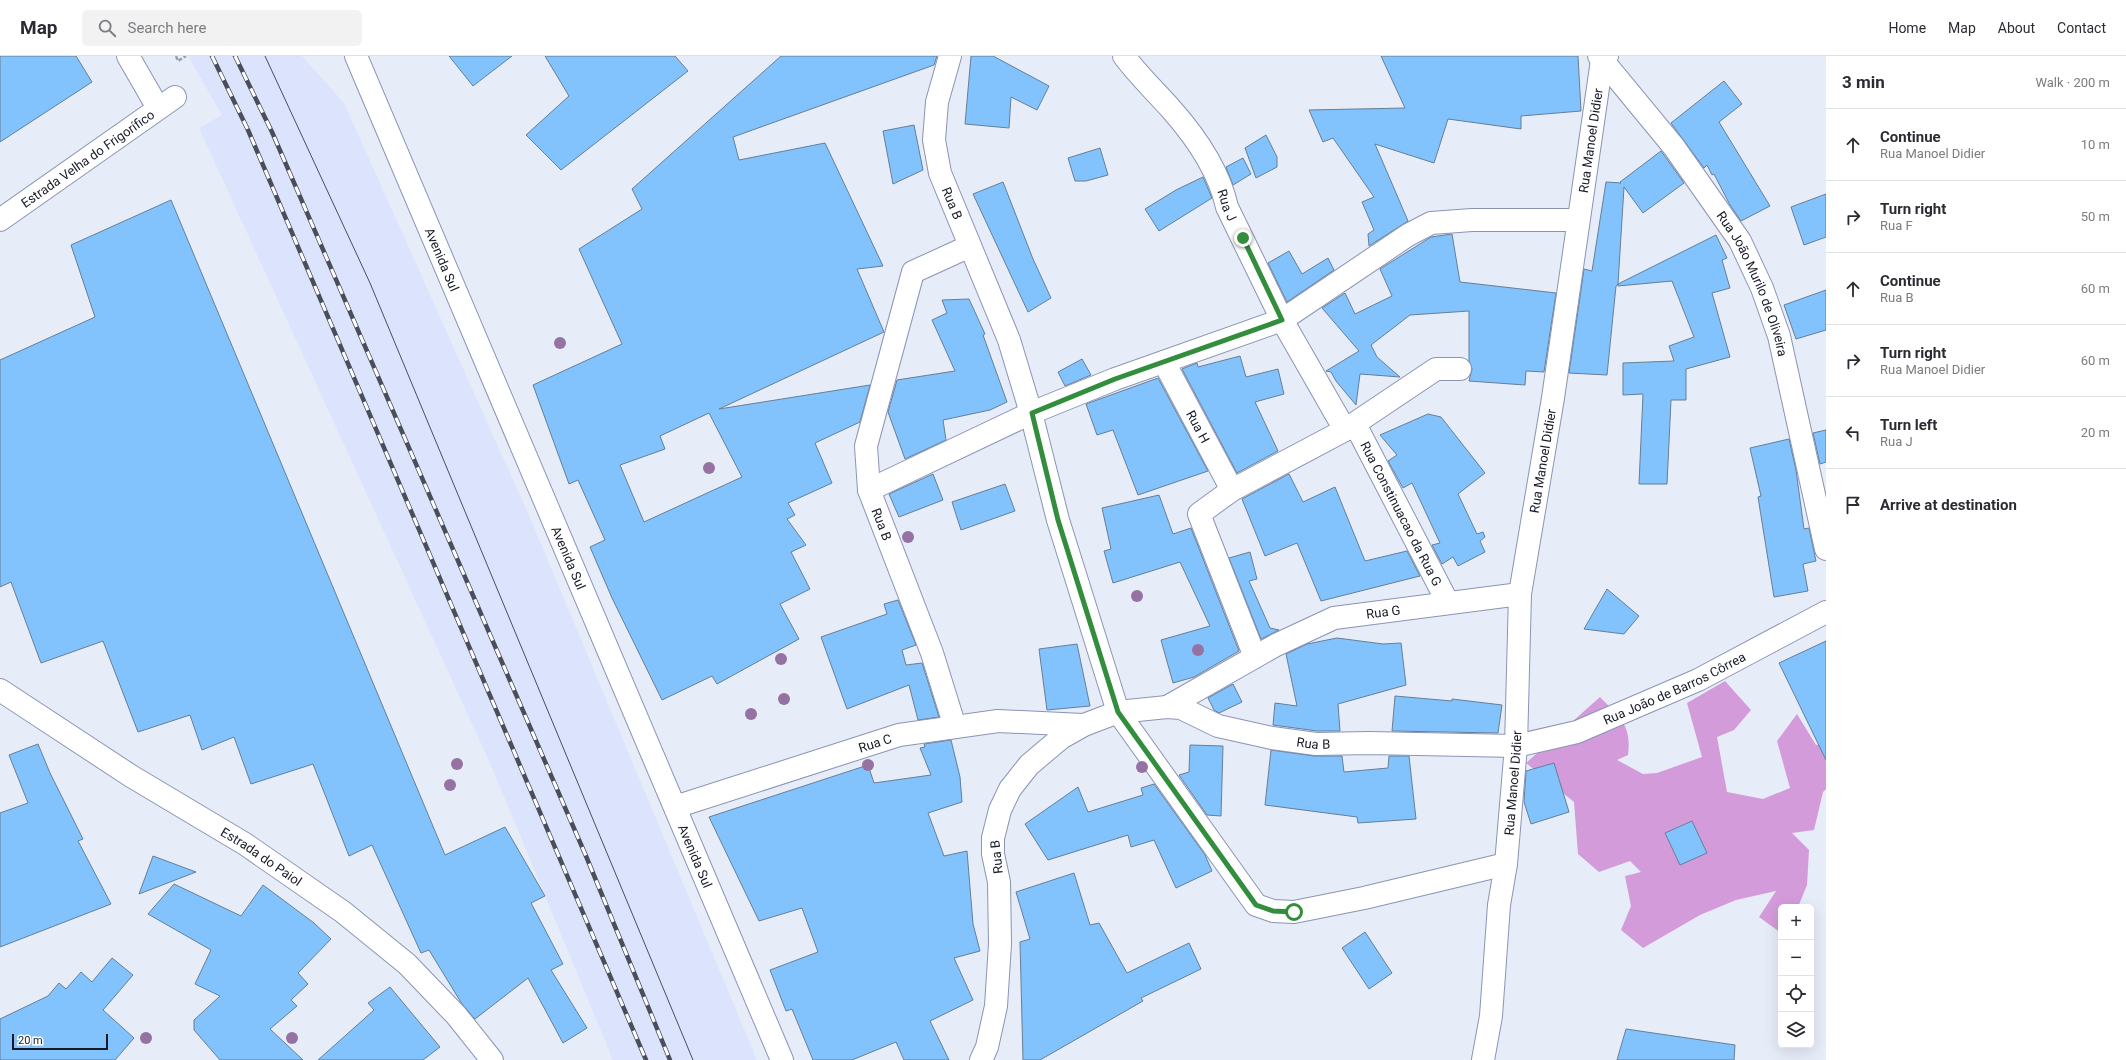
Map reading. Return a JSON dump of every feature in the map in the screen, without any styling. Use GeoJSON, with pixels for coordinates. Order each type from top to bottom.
{"type":"FeatureCollection","features":[{"type":"Feature","properties":{"kind":"street","name":"Estrada Velha do Frigorífico"},"geometry":{"type":"LineString","coordinates":[[0,220],[167,103],[128,56]]}},
{"type":"Feature","properties":{"kind":"street","name":"Avenida Sul"},"geometry":{"type":"LineString","coordinates":[[356,56],[782,1060]]}},
{"type":"Feature","properties":{"kind":"street","name":"Rua B"},"geometry":{"type":"LineString","coordinates":[[950,56],[937,102],[934,140],[940,173],[1009,340],[1032,413],[1058,520],[1118,712]]}},
{"type":"Feature","properties":{"kind":"street","name":"Rua J"},"geometry":{"type":"LineString","coordinates":[[1124,56],[1136,72],[1171,109],[1197,143],[1221,185],[1230,212],[1282,320],[1350,427]]}},
{"type":"Feature","properties":{"kind":"street","name":"Rua Manoel Didier"},"geometry":{"type":"LineString","coordinates":[[1484,1060],[1491,1016],[1499,905],[1506,864],[1516,746],[1520,594],[1553,398],[1603,57]]}},
{"type":"Feature","properties":{"kind":"street","name":"Rua João Murilo de Oliveira"},"geometry":{"type":"LineString","coordinates":[[1603,57],[1674,147],[1740,240],[1762,288],[1779,336],[1826,549]]}},
{"type":"Feature","properties":{"kind":"street"},"geometry":{"type":"LineString","coordinates":[[1032,413],[1164,362],[1282,320],[1408,234],[1432,223],[1472,220],[1578,220]]}},
{"type":"Feature","properties":{"kind":"street"},"geometry":{"type":"LineString","coordinates":[[869,490],[866,446],[913,272],[970,246]]}},
{"type":"Feature","properties":{"kind":"street","name":"Rua H"},"geometry":{"type":"LineString","coordinates":[[1164,362],[1232,490]]}},
{"type":"Feature","properties":{"kind":"street"},"geometry":{"type":"LineString","coordinates":[[1255,657],[1199,514],[1232,490],[1350,427],[1436,369],[1460,369]]}},
{"type":"Feature","properties":{"kind":"street","name":"Rua B"},"geometry":{"type":"LineString","coordinates":[[955,727],[932,653],[869,490],[1032,413]]}},
{"type":"Feature","properties":{"kind":"street","name":"Rua Constinuacao da Rua G"},"geometry":{"type":"LineString","coordinates":[[1350,427],[1448,604]]}},
{"type":"Feature","properties":{"kind":"street","name":"Rua G"},"geometry":{"type":"LineString","coordinates":[[1167,707],[1276,645],[1334,618],[1520,594]]}},
{"type":"Feature","properties":{"kind":"street","name":"Rua João de Barros Côrrea"},"geometry":{"type":"LineString","coordinates":[[1516,746],[1577,732],[1698,680],[1826,612]]}},
{"type":"Feature","properties":{"kind":"street","name":"Estrada do Paiol"},"geometry":{"type":"LineString","coordinates":[[0,690],[131,776],[245,844],[343,912],[407,964],[456,1015],[492,1060]]}},
{"type":"Feature","properties":{"kind":"street","name":"Rua B"},"geometry":{"type":"LineString","coordinates":[[981,1060],[986,1047],[996,1006],[1000,944],[999,882],[993,838],[1000,810],[1010,789],[1029,765],[1061,738],[1084,725],[1118,712],[1167,707],[1181,708],[1218,726],[1272,738],[1316,744],[1370,743],[1516,746]]}},
{"type":"Feature","properties":{"kind":"street"},"geometry":{"type":"LineString","coordinates":[[1118,712],[1256,905],[1273,911],[1294,912],[1364,898],[1506,864]]}},
{"type":"Feature","properties":{"kind":"street","name":"Rua C"},"geometry":{"type":"LineString","coordinates":[[675,807],[899,735],[998,721],[1084,725]]}},
{"type":"Feature","properties":{"kind":"path"},"geometry":{"type":"LineString","coordinates":[[176,56],[178,61],[186,56]]}},
{"type":"Feature","properties":{"kind":"shaded area"},"geometry":{"type":"Polygon","coordinates":[[[188,56],[302,56],[344,103],[531,520],[757,1060],[613,1060],[491,765],[199,128],[222,115],[188,56]]]}},
{"type":"Feature","properties":{"kind":"shaded area"},"geometry":{"type":"Polygon","coordinates":[[[1725,681],[1751,710],[1734,730],[1717,737],[1727,792],[1763,799],[1790,788],[1777,741],[1797,714],[1816,745],[1826,742],[1826,789],[1823,792],[1814,830],[1792,833],[1809,850],[1807,885],[1799,904],[1778,904],[1778,931],[1759,917],[1776,891],[1736,900],[1700,915],[1643,948],[1621,930],[1631,906],[1625,876],[1641,872],[1630,861],[1599,872],[1578,854],[1574,802],[1526,763],[1600,697],[1618,716],[1626,728],[1629,744],[1628,755],[1617,760],[1643,774],[1657,773],[1702,757],[1687,703],[1725,681]]]}},
{"type":"Feature","properties":{"kind":"building"},"geometry":{"type":"Polygon","coordinates":[[[0,56],[76,56],[92,82],[0,142],[0,56]]]}},
{"type":"Feature","properties":{"kind":"building"},"geometry":{"type":"Polygon","coordinates":[[[449,56],[512,56],[473,86],[449,56]]]}},
{"type":"Feature","properties":{"kind":"building"},"geometry":{"type":"Polygon","coordinates":[[[545,56],[675,56],[688,71],[561,170],[526,135],[569,96],[545,56]]]}},
{"type":"Feature","properties":{"kind":"building"},"geometry":{"type":"Polygon","coordinates":[[[781,56],[937,56],[934,65],[733,137],[739,160],[825,143],[883,266],[857,269],[884,332],[719,409],[870,385],[860,422],[815,443],[832,483],[788,503],[795,515],[787,519],[806,545],[791,552],[810,589],[780,604],[799,639],[717,684],[712,676],[662,700],[612,598],[590,547],[605,540],[578,480],[569,484],[533,385],[622,344],[579,249],[642,209],[632,189],[781,56]],[[709,413],[660,436],[665,449],[620,465],[644,522],[742,477],[709,413]]]}},
{"type":"Feature","properties":{"kind":"building"},"geometry":{"type":"Polygon","coordinates":[[[971,56],[993,56],[1049,86],[1037,110],[1011,97],[1009,128],[965,124],[971,56]]]}},
{"type":"Feature","properties":{"kind":"building"},"geometry":{"type":"Polygon","coordinates":[[[1381,56],[1578,56],[1581,111],[1521,116],[1521,129],[1448,119],[1434,163],[1375,144],[1408,221],[1369,246],[1368,234],[1374,230],[1362,202],[1374,197],[1333,138],[1323,142],[1309,110],[1405,108],[1381,56]]]}},
{"type":"Feature","properties":{"kind":"building"},"geometry":{"type":"Polygon","coordinates":[[[1724,81],[1742,104],[1719,122],[1770,206],[1741,221],[1730,205],[1714,174],[1712,175],[1707,165],[1704,168],[1671,123],[1724,81]]]}},
{"type":"Feature","properties":{"kind":"building"},"geometry":{"type":"Polygon","coordinates":[[[914,125],[923,170],[893,184],[883,131],[914,125]]]}},
{"type":"Feature","properties":{"kind":"building"},"geometry":{"type":"Polygon","coordinates":[[[1266,135],[1277,157],[1277,167],[1256,178],[1245,148],[1266,135]]]}},
{"type":"Feature","properties":{"kind":"building"},"geometry":{"type":"Polygon","coordinates":[[[1100,148],[1108,175],[1086,181],[1075,181],[1068,158],[1100,148]]]}},
{"type":"Feature","properties":{"kind":"building"},"geometry":{"type":"Polygon","coordinates":[[[1661,151],[1684,183],[1643,213],[1624,187],[1618,284],[1616,286],[1607,375],[1569,373],[1584,269],[1592,271],[1606,182],[1621,183],[1620,182],[1661,151]]]}},
{"type":"Feature","properties":{"kind":"building"},"geometry":{"type":"Polygon","coordinates":[[[1243,158],[1251,174],[1233,185],[1226,167],[1243,158]]]}},
{"type":"Feature","properties":{"kind":"building"},"geometry":{"type":"Polygon","coordinates":[[[1203,177],[1212,198],[1159,231],[1145,209],[1176,190],[1203,177]]]}},
{"type":"Feature","properties":{"kind":"building"},"geometry":{"type":"Polygon","coordinates":[[[1003,182],[1033,259],[1051,298],[1028,312],[973,194],[1003,182]]]}},
{"type":"Feature","properties":{"kind":"building"},"geometry":{"type":"Polygon","coordinates":[[[1826,194],[1826,237],[1804,245],[1791,207],[1826,194]]]}},
{"type":"Feature","properties":{"kind":"building"},"geometry":{"type":"Polygon","coordinates":[[[171,200],[445,855],[505,827],[545,896],[531,903],[563,964],[551,970],[587,1028],[563,1043],[528,978],[475,1019],[462,1004],[429,950],[421,953],[372,845],[349,856],[313,764],[251,784],[234,737],[202,750],[190,715],[138,732],[103,641],[41,663],[11,582],[0,587],[0,360],[95,317],[71,245],[171,200]]]}},
{"type":"Feature","properties":{"kind":"building"},"geometry":{"type":"Polygon","coordinates":[[[1452,234],[1460,282],[1556,293],[1544,372],[1526,371],[1525,385],[1469,381],[1472,369],[1469,361],[1469,311],[1410,315],[1371,345],[1377,357],[1400,377],[1360,374],[1356,405],[1336,381],[1331,372],[1326,371],[1359,351],[1322,308],[1345,293],[1355,314],[1392,296],[1380,269],[1431,237],[1452,234]]]}},
{"type":"Feature","properties":{"kind":"building"},"geometry":{"type":"Polygon","coordinates":[[[1716,235],[1727,258],[1722,260],[1730,288],[1712,293],[1730,357],[1686,369],[1686,400],[1671,400],[1667,484],[1639,484],[1643,394],[1623,395],[1623,363],[1674,361],[1669,346],[1694,337],[1672,281],[1618,286],[1618,284],[1716,235]]]}},
{"type":"Feature","properties":{"kind":"building"},"geometry":{"type":"Polygon","coordinates":[[[1289,251],[1302,274],[1328,258],[1334,270],[1287,302],[1268,263],[1289,251]]]}},
{"type":"Feature","properties":{"kind":"building"},"geometry":{"type":"Polygon","coordinates":[[[1826,290],[1826,330],[1796,339],[1784,305],[1826,290]]]}},
{"type":"Feature","properties":{"kind":"building"},"geometry":{"type":"Polygon","coordinates":[[[969,299],[985,334],[983,335],[1007,402],[990,410],[943,420],[946,440],[905,459],[888,412],[897,380],[955,371],[932,320],[947,313],[942,300],[969,299]]]}},
{"type":"Feature","properties":{"kind":"building"},"geometry":{"type":"Polygon","coordinates":[[[1240,356],[1246,377],[1278,369],[1284,394],[1255,402],[1278,451],[1237,473],[1182,369],[1197,363],[1198,367],[1240,356]]]}},
{"type":"Feature","properties":{"kind":"building"},"geometry":{"type":"Polygon","coordinates":[[[1082,359],[1091,375],[1065,386],[1058,372],[1082,359]]]}},
{"type":"Feature","properties":{"kind":"building"},"geometry":{"type":"Polygon","coordinates":[[[1158,378],[1208,471],[1138,495],[1113,430],[1097,435],[1086,404],[1158,378]]]}},
{"type":"Feature","properties":{"kind":"building"},"geometry":{"type":"Polygon","coordinates":[[[1428,414],[1441,417],[1485,473],[1458,494],[1477,534],[1483,532],[1485,537],[1480,541],[1485,552],[1458,566],[1453,557],[1442,564],[1432,545],[1440,543],[1412,483],[1403,488],[1388,461],[1397,455],[1380,435],[1428,414]]]}},
{"type":"Feature","properties":{"kind":"building"},"geometry":{"type":"Polygon","coordinates":[[[1826,430],[1826,462],[1820,464],[1813,433],[1826,430]]]}},
{"type":"Feature","properties":{"kind":"building"},"geometry":{"type":"Polygon","coordinates":[[[1789,439],[1796,470],[1804,529],[1809,528],[1816,561],[1803,564],[1808,591],[1774,597],[1758,497],[1761,496],[1750,448],[1789,439]]]}},
{"type":"Feature","properties":{"kind":"building"},"geometry":{"type":"Polygon","coordinates":[[[933,474],[943,500],[899,517],[889,494],[933,474]]]}},
{"type":"Feature","properties":{"kind":"building"},"geometry":{"type":"Polygon","coordinates":[[[1289,474],[1303,502],[1335,487],[1365,561],[1407,551],[1420,576],[1321,601],[1297,543],[1265,556],[1242,499],[1289,474]]]}},
{"type":"Feature","properties":{"kind":"building"},"geometry":{"type":"Polygon","coordinates":[[[1005,484],[1015,511],[961,530],[952,502],[1005,484]]]}},
{"type":"Feature","properties":{"kind":"building"},"geometry":{"type":"Polygon","coordinates":[[[1159,495],[1173,534],[1191,528],[1239,651],[1194,677],[1173,683],[1161,640],[1210,626],[1180,562],[1113,583],[1104,551],[1111,549],[1102,508],[1159,495]]]}},
{"type":"Feature","properties":{"kind":"building"},"geometry":{"type":"Polygon","coordinates":[[[1250,552],[1257,579],[1249,581],[1270,628],[1279,630],[1261,639],[1229,558],[1250,552]]]}},
{"type":"Feature","properties":{"kind":"building"},"geometry":{"type":"Polygon","coordinates":[[[1607,589],[1639,616],[1624,634],[1584,629],[1607,589]]]}},
{"type":"Feature","properties":{"kind":"building"},"geometry":{"type":"Polygon","coordinates":[[[898,600],[916,645],[902,650],[906,665],[922,663],[939,717],[918,720],[909,685],[847,709],[821,637],[887,614],[884,604],[898,600]]]}},
{"type":"Feature","properties":{"kind":"building"},"geometry":{"type":"Polygon","coordinates":[[[1337,638],[1383,644],[1401,643],[1406,685],[1338,704],[1340,731],[1317,731],[1273,725],[1275,703],[1297,706],[1286,654],[1307,644],[1337,638]]]}},
{"type":"Feature","properties":{"kind":"building"},"geometry":{"type":"Polygon","coordinates":[[[1826,641],[1826,760],[1779,663],[1826,641]]]}},
{"type":"Feature","properties":{"kind":"building"},"geometry":{"type":"Polygon","coordinates":[[[1077,644],[1090,706],[1047,710],[1039,649],[1077,644]]]}},
{"type":"Feature","properties":{"kind":"building"},"geometry":{"type":"Polygon","coordinates":[[[1233,684],[1242,702],[1219,713],[1214,710],[1208,698],[1233,684]]]}},
{"type":"Feature","properties":{"kind":"building"},"geometry":{"type":"Polygon","coordinates":[[[1395,696],[1452,701],[1452,699],[1502,705],[1498,733],[1392,731],[1395,696]]]}},
{"type":"Feature","properties":{"kind":"building"},"geometry":{"type":"Polygon","coordinates":[[[951,740],[960,777],[962,802],[928,813],[944,856],[967,851],[973,924],[980,951],[954,958],[973,1000],[930,1021],[949,1060],[904,1060],[896,1042],[852,1060],[813,1060],[792,1009],[786,1011],[770,970],[818,952],[802,908],[759,921],[709,817],[868,765],[874,783],[931,775],[920,748],[925,747],[924,744],[951,740]]]}},
{"type":"Feature","properties":{"kind":"building"},"geometry":{"type":"Polygon","coordinates":[[[38,744],[50,773],[83,839],[78,841],[111,904],[0,947],[0,813],[28,803],[9,755],[38,744]]]}},
{"type":"Feature","properties":{"kind":"building"},"geometry":{"type":"Polygon","coordinates":[[[1190,745],[1223,746],[1221,816],[1207,815],[1179,775],[1189,772],[1190,745]]]}},
{"type":"Feature","properties":{"kind":"building"},"geometry":{"type":"Polygon","coordinates":[[[1271,750],[1314,756],[1342,756],[1344,772],[1388,768],[1389,756],[1409,756],[1416,819],[1358,823],[1357,817],[1265,805],[1271,750]]]}},
{"type":"Feature","properties":{"kind":"building"},"geometry":{"type":"Polygon","coordinates":[[[1554,763],[1569,812],[1531,824],[1524,802],[1526,771],[1554,763]]]}},
{"type":"Feature","properties":{"kind":"building"},"geometry":{"type":"Polygon","coordinates":[[[1154,784],[1205,855],[1212,871],[1176,888],[1154,840],[1131,847],[1128,835],[1048,860],[1025,824],[1078,787],[1088,812],[1143,795],[1141,788],[1154,784]]]}},
{"type":"Feature","properties":{"kind":"building"},"geometry":{"type":"Polygon","coordinates":[[[1692,821],[1707,853],[1680,865],[1665,833],[1692,821]]]}},
{"type":"Feature","properties":{"kind":"building"},"geometry":{"type":"Polygon","coordinates":[[[153,856],[196,872],[139,894],[153,856]]]}},
{"type":"Feature","properties":{"kind":"building"},"geometry":{"type":"Polygon","coordinates":[[[1074,873],[1090,925],[1099,923],[1127,973],[1189,943],[1201,969],[1141,998],[1143,1001],[1040,1060],[1023,1060],[1020,942],[1030,939],[1016,892],[1074,873]]]}},
{"type":"Feature","properties":{"kind":"building"},"geometry":{"type":"Polygon","coordinates":[[[174,884],[241,916],[263,885],[314,923],[331,939],[298,973],[308,984],[291,1000],[297,1006],[270,1029],[303,1060],[220,1060],[194,1030],[194,1020],[220,996],[195,984],[211,950],[148,914],[174,884]]]}},
{"type":"Feature","properties":{"kind":"building"},"geometry":{"type":"Polygon","coordinates":[[[1365,932],[1392,973],[1369,989],[1342,948],[1365,932]]]}},
{"type":"Feature","properties":{"kind":"building"},"geometry":{"type":"Polygon","coordinates":[[[112,958],[133,975],[103,1010],[134,1038],[115,1060],[0,1060],[0,1019],[48,996],[59,983],[66,989],[81,972],[92,982],[112,958]]]}},
{"type":"Feature","properties":{"kind":"building"},"geometry":{"type":"Polygon","coordinates":[[[390,987],[440,1047],[423,1060],[318,1060],[374,1010],[368,1003],[390,987]]]}},
{"type":"Feature","properties":{"kind":"building"},"geometry":{"type":"Polygon","coordinates":[[[1626,1029],[1735,1045],[1734,1060],[1617,1060],[1626,1029]]]}},
{"type":"Feature","properties":{"kind":"tram line"},"geometry":{"type":"LineString","coordinates":[[265,56],[370,283],[693,1060]]}},
{"type":"Feature","properties":{"kind":"railway"},"geometry":{"type":"LineString","coordinates":[[212,56],[248,130],[646,1060]]}},
{"type":"Feature","properties":{"kind":"railway"},"geometry":{"type":"LineString","coordinates":[[235,56],[272,132],[586,856],[670,1060]]}},
{"type":"Feature","properties":{"kind":"route"},"geometry":{"type":"LineString","coordinates":[[1243,238],[1282,320],[1115,379],[1032,413],[1058,520],[1118,712],[1226,866],[1256,905],[1273,911],[1294,912]]}}]}
